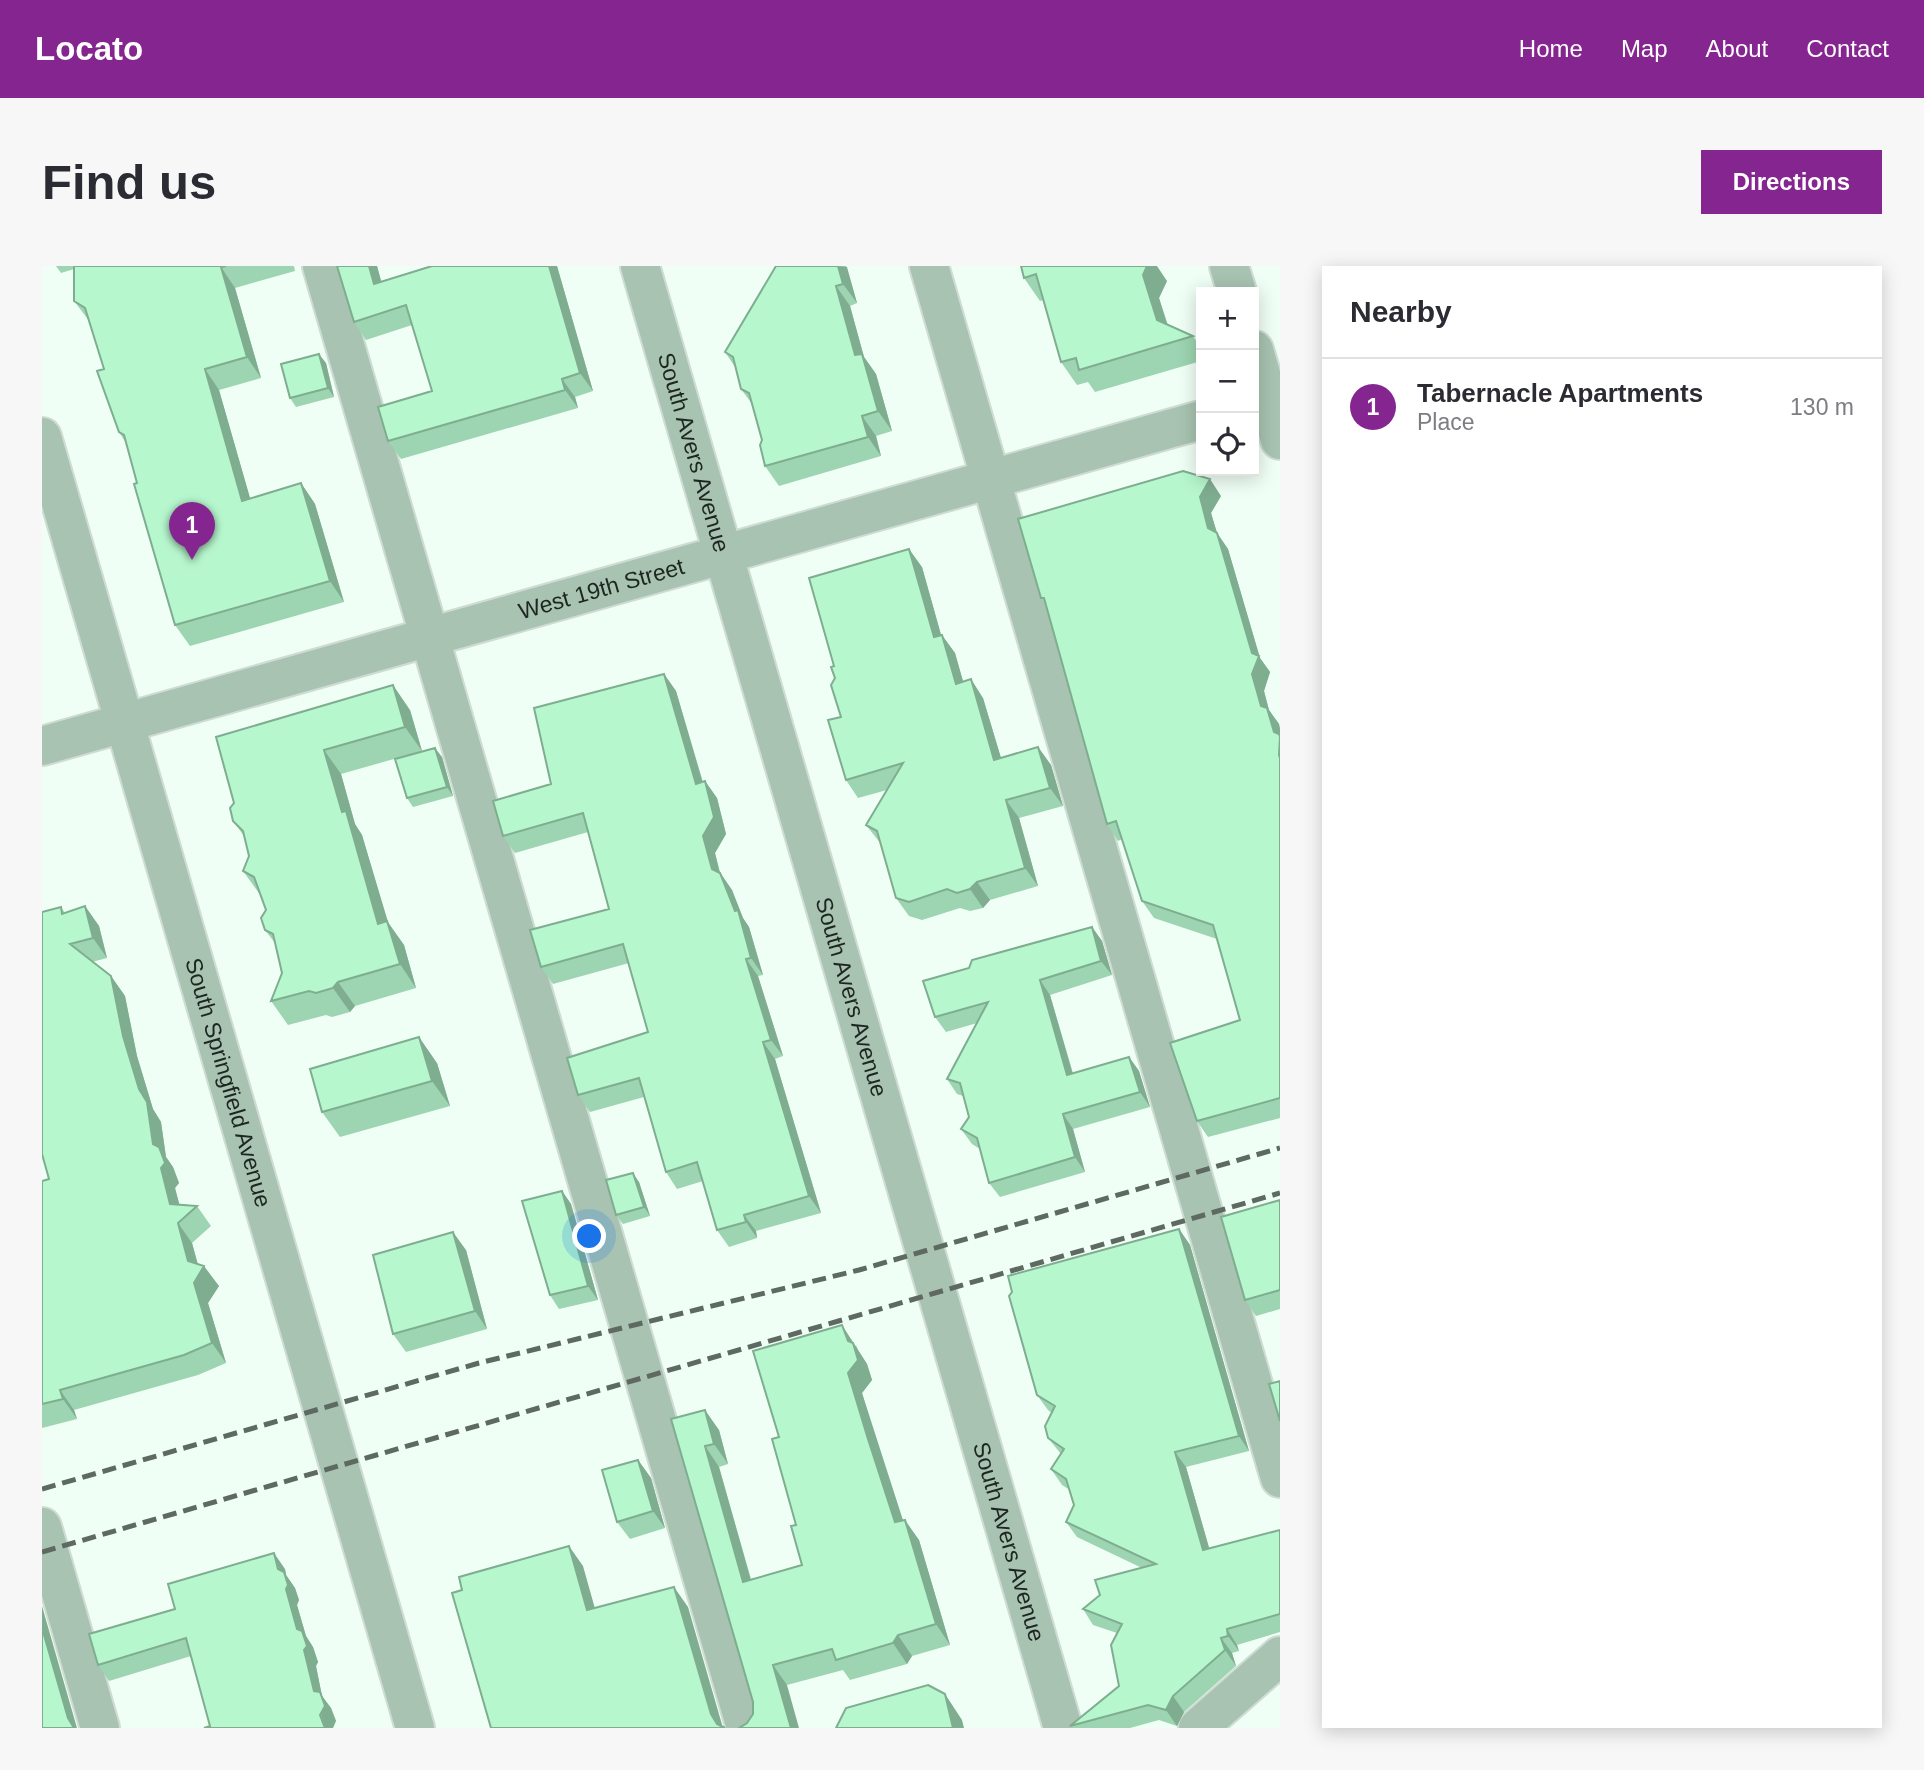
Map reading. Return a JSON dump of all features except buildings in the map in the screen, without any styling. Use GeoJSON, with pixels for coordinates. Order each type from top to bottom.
{"type":"FeatureCollection","features":[{"type":"Feature","properties":{"kind":"street"},"geometry":{"type":"LineString","coordinates":[[322,266],[746,1728]]}},
{"type":"Feature","properties":{"kind":"street","name":"South Avers Avenue"},"geometry":{"type":"LineString","coordinates":[[640,266],[1063,1728]]}},
{"type":"Feature","properties":{"kind":"street"},"geometry":{"type":"LineString","coordinates":[[929,266],[1280,1478]]}},
{"type":"Feature","properties":{"kind":"street"},"geometry":{"type":"LineString","coordinates":[[1229,266],[1235,287]]}},
{"type":"Feature","properties":{"kind":"street"},"geometry":{"type":"LineString","coordinates":[[1259,370],[1280,439]]}},
{"type":"Feature","properties":{"kind":"street","name":"West 19th Street"},"geometry":{"type":"LineString","coordinates":[[42,746],[1196,421]]}},
{"type":"Feature","properties":{"kind":"street","name":"South Springfield Avenue"},"geometry":{"type":"LineString","coordinates":[[42,437],[415,1728]]}},
{"type":"Feature","properties":{"kind":"street"},"geometry":{"type":"LineString","coordinates":[[42,1527],[100,1728]]}},
{"type":"Feature","properties":{"kind":"street"},"geometry":{"type":"LineString","coordinates":[[1198,1728],[1280,1656]]}},
{"type":"Feature","properties":{"kind":"railway"},"geometry":{"type":"LineString","coordinates":[[42,1489],[479,1363],[859,1270],[1280,1148]]}},
{"type":"Feature","properties":{"kind":"railway"},"geometry":{"type":"LineString","coordinates":[[42,1552],[1280,1193]]}},
{"type":"Feature","properties":{"kind":"place","name":"Tabernacle Apartments"},"geometry":{"type":"Point","coordinates":[192,560]}}]}
